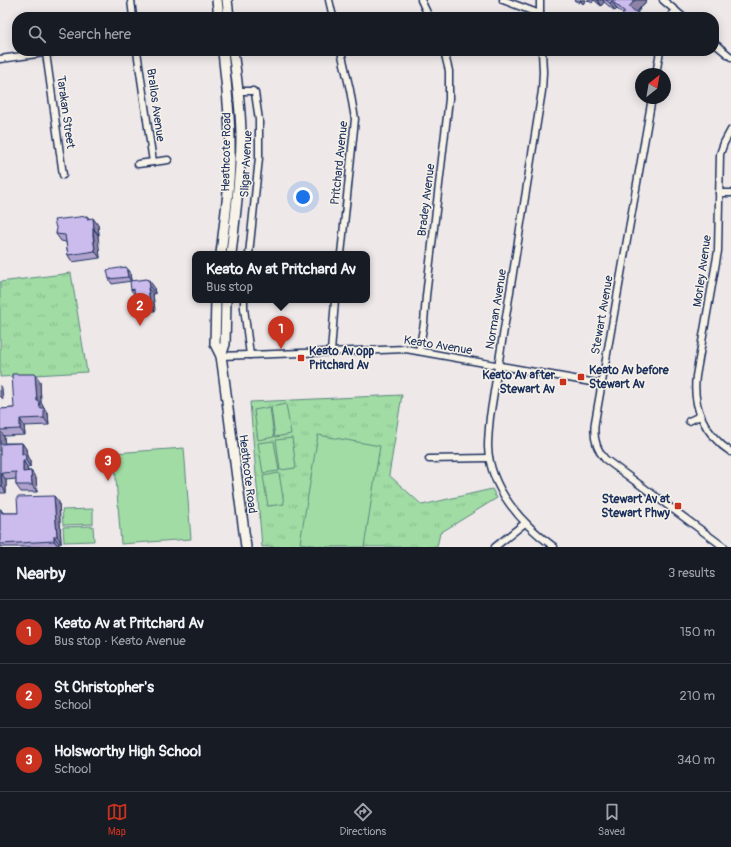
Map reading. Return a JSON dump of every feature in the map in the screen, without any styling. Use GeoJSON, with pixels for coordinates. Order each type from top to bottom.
{"type":"FeatureCollection","features":[{"type":"Feature","properties":{"kind":"main road"},"geometry":{"type":"LineString","coordinates":[[217,0],[218,12]]}},
{"type":"Feature","properties":{"kind":"main road"},"geometry":{"type":"LineString","coordinates":[[227,0],[228,12]]}},
{"type":"Feature","properties":{"kind":"main road","name":"Heathcote Road"},"geometry":{"type":"LineString","coordinates":[[221,251],[228,192],[230,144],[230,119],[224,56]]}},
{"type":"Feature","properties":{"kind":"main road","name":"Heathcote Road"},"geometry":{"type":"LineString","coordinates":[[231,251],[240,164],[241,136],[234,56]]}},
{"type":"Feature","properties":{"kind":"main road","name":"Heathcote Road"},"geometry":{"type":"LineString","coordinates":[[216,303],[215,344],[221,356],[246,547]]}},
{"type":"Feature","properties":{"kind":"main road","name":"Heathcote Road"},"geometry":{"type":"LineString","coordinates":[[221,356],[225,344],[226,303]]}},
{"type":"Feature","properties":{"kind":"street"},"geometry":{"type":"LineString","coordinates":[[130,0],[132,12]]}},
{"type":"Feature","properties":{"kind":"street"},"geometry":{"type":"LineString","coordinates":[[329,0],[332,12]]}},
{"type":"Feature","properties":{"kind":"street"},"geometry":{"type":"LineString","coordinates":[[422,0],[427,12]]}},
{"type":"Feature","properties":{"kind":"street"},"geometry":{"type":"LineString","coordinates":[[503,0],[533,12]]}},
{"type":"Feature","properties":{"kind":"street"},"geometry":{"type":"LineString","coordinates":[[540,0],[540,12]]}},
{"type":"Feature","properties":{"kind":"street"},"geometry":{"type":"LineString","coordinates":[[663,0],[677,12]]}},
{"type":"Feature","properties":{"kind":"street"},"geometry":{"type":"LineString","coordinates":[[719,47],[731,57]]}},
{"type":"Feature","properties":{"kind":"street"},"geometry":{"type":"LineString","coordinates":[[0,59],[23,56]]}},
{"type":"Feature","properties":{"kind":"street","name":"Tarakan Street"},"geometry":{"type":"LineString","coordinates":[[46,56],[63,175]]}},
{"type":"Feature","properties":{"kind":"street","name":"Brallos Avenue"},"geometry":{"type":"LineString","coordinates":[[138,56],[153,162]]}},
{"type":"Feature","properties":{"kind":"street","name":"Pritchard Avenue"},"geometry":{"type":"LineString","coordinates":[[341,251],[355,119],[342,56]]}},
{"type":"Feature","properties":{"kind":"street","name":"Bradey Avenue"},"geometry":{"type":"LineString","coordinates":[[419,351],[424,323],[449,99],[449,71],[445,56]]}},
{"type":"Feature","properties":{"kind":"street","name":"Norman Avenue"},"geometry":{"type":"LineString","coordinates":[[542,56],[542,90],[498,366],[489,427],[488,448],[496,479],[505,497],[525,523],[554,547]]}},
{"type":"Feature","properties":{"kind":"street"},"geometry":{"type":"LineString","coordinates":[[657,68],[659,56]]}},
{"type":"Feature","properties":{"kind":"street","name":"Sligar Avenue"},"geometry":{"type":"LineString","coordinates":[[238,91],[253,91],[258,101],[259,166],[249,251]]}},
{"type":"Feature","properties":{"kind":"street","name":"Stewart Avenue"},"geometry":{"type":"LineString","coordinates":[[651,104],[594,432],[595,442],[602,455],[724,547]]}},
{"type":"Feature","properties":{"kind":"street","name":"Morley Avenue"},"geometry":{"type":"LineString","coordinates":[[731,130],[720,154],[718,251],[695,384],[696,399],[700,416],[715,439],[731,452]]}},
{"type":"Feature","properties":{"kind":"street"},"geometry":{"type":"LineString","coordinates":[[138,164],[168,160]]}},
{"type":"Feature","properties":{"kind":"street"},"geometry":{"type":"LineString","coordinates":[[719,193],[731,193]]}},
{"type":"Feature","properties":{"kind":"street"},"geometry":{"type":"LineString","coordinates":[[244,303],[250,355]]}},
{"type":"Feature","properties":{"kind":"street"},"geometry":{"type":"LineString","coordinates":[[331,352],[335,303]]}},
{"type":"Feature","properties":{"kind":"street","name":"Keato Avenue"},"geometry":{"type":"LineString","coordinates":[[221,356],[400,349],[419,351],[602,384]]}},
{"type":"Feature","properties":{"kind":"street"},"geometry":{"type":"LineString","coordinates":[[689,422],[700,416]]}},
{"type":"Feature","properties":{"kind":"street"},"geometry":{"type":"LineString","coordinates":[[429,459],[490,458]]}},
{"type":"Feature","properties":{"kind":"street"},"geometry":{"type":"LineString","coordinates":[[496,547],[525,523]]}},
{"type":"Feature","properties":{"kind":"green space"},"geometry":{"type":"Polygon","coordinates":[[[71,273],[87,372],[0,377],[0,282],[71,273]]]}},
{"type":"Feature","properties":{"kind":"green space"},"geometry":{"type":"Polygon","coordinates":[[[402,395],[389,475],[422,505],[492,489],[497,498],[440,533],[437,547],[262,547],[250,402],[402,395]]]}},
{"type":"Feature","properties":{"kind":"green space"},"geometry":{"type":"Polygon","coordinates":[[[286,404],[291,434],[275,437],[271,407],[286,404]]]}},
{"type":"Feature","properties":{"kind":"green space"},"geometry":{"type":"Polygon","coordinates":[[[270,407],[274,437],[258,440],[254,410],[270,407]]]}},
{"type":"Feature","properties":{"kind":"green space"},"geometry":{"type":"Polygon","coordinates":[[[318,435],[380,446],[364,547],[326,547],[300,543],[318,435]]]}},
{"type":"Feature","properties":{"kind":"green space"},"geometry":{"type":"Polygon","coordinates":[[[292,438],[296,468],[280,470],[276,440],[292,438]]]}},
{"type":"Feature","properties":{"kind":"green space"},"geometry":{"type":"Polygon","coordinates":[[[274,441],[279,471],[263,473],[258,443],[274,441]]]}},
{"type":"Feature","properties":{"kind":"green space"},"geometry":{"type":"Polygon","coordinates":[[[184,448],[191,539],[121,544],[114,453],[184,448]]]}},
{"type":"Feature","properties":{"kind":"green space"},"geometry":{"type":"Polygon","coordinates":[[[279,473],[284,504],[268,506],[263,476],[279,473]]]}},
{"type":"Feature","properties":{"kind":"green space"},"geometry":{"type":"Polygon","coordinates":[[[93,509],[93,524],[63,525],[62,510],[93,509]]]}},
{"type":"Feature","properties":{"kind":"green space"},"geometry":{"type":"Polygon","coordinates":[[[93,526],[94,541],[64,542],[63,527],[93,526]]]}},
{"type":"Feature","properties":{"kind":"building"},"geometry":{"type":"Polygon","coordinates":[[[606,0],[635,0],[629,7],[636,12],[625,12],[612,1],[610,3],[606,0]]]}},
{"type":"Feature","properties":{"kind":"building"},"geometry":{"type":"Polygon","coordinates":[[[87,216],[87,219],[93,218],[95,251],[68,255],[65,235],[56,234],[57,228],[54,220],[87,216]]]}},
{"type":"Feature","properties":{"kind":"building"},"geometry":{"type":"Polygon","coordinates":[[[126,267],[128,277],[109,279],[107,270],[126,267]]]}},
{"type":"Feature","properties":{"kind":"building"},"geometry":{"type":"Polygon","coordinates":[[[149,280],[150,287],[148,288],[150,304],[140,307],[140,305],[136,306],[134,289],[131,290],[130,281],[149,280]]]}},
{"type":"Feature","properties":{"kind":"building"},"geometry":{"type":"Polygon","coordinates":[[[12,374],[35,374],[37,401],[39,401],[40,408],[44,408],[44,418],[20,419],[20,429],[0,430],[0,409],[14,408],[12,374]]]}},
{"type":"Feature","properties":{"kind":"building"},"geometry":{"type":"Polygon","coordinates":[[[22,443],[22,454],[25,454],[26,460],[23,460],[23,472],[31,471],[32,485],[16,485],[16,472],[1,473],[2,486],[0,486],[0,444],[22,443]]]}},
{"type":"Feature","properties":{"kind":"building"},"geometry":{"type":"Polygon","coordinates":[[[54,496],[57,536],[54,536],[54,541],[0,544],[0,509],[2,513],[18,513],[17,497],[54,496]]]}},
{"type":"Feature","properties":{"kind":"place","name":"St Christopher's"},"geometry":{"type":"Point","coordinates":[140,326]}},
{"type":"Feature","properties":{"kind":"place","name":"Keato Av at Pritchard Av"},"geometry":{"type":"Point","coordinates":[281,349]}},
{"type":"Feature","properties":{"kind":"place","name":"Keato Av opp Pritchard Av"},"geometry":{"type":"Point","coordinates":[301,358]}},
{"type":"Feature","properties":{"kind":"place","name":"Keato Av before Stewart Av"},"geometry":{"type":"Point","coordinates":[581,377]}},
{"type":"Feature","properties":{"kind":"place","name":"Keato Av after Stewart Av"},"geometry":{"type":"Point","coordinates":[563,382]}},
{"type":"Feature","properties":{"kind":"place","name":"Holsworthy High School"},"geometry":{"type":"Point","coordinates":[108,481]}},
{"type":"Feature","properties":{"kind":"place","name":"Stewart Av at Stewart Phwy"},"geometry":{"type":"Point","coordinates":[678,506]}}]}
